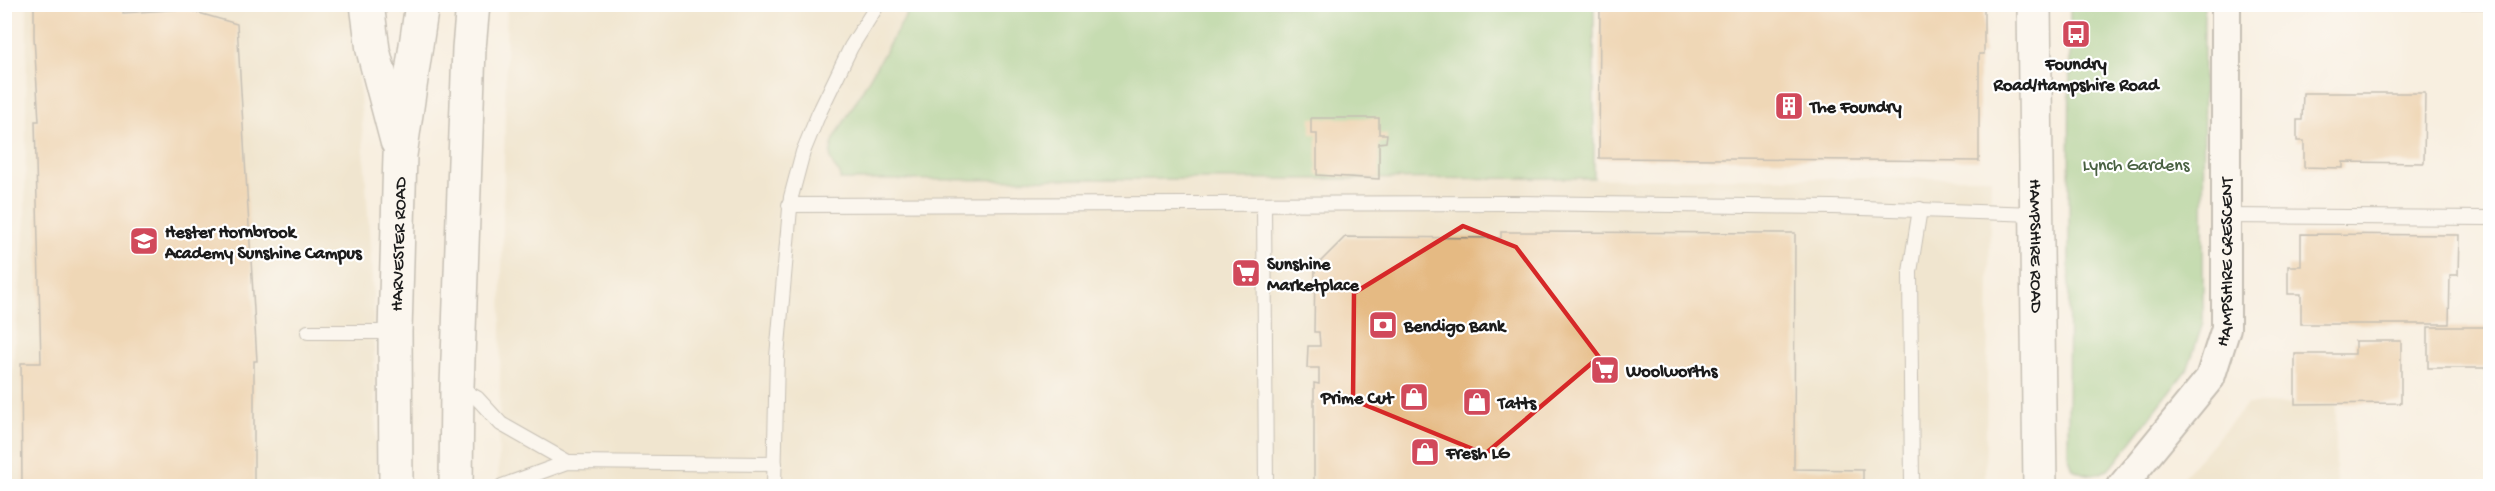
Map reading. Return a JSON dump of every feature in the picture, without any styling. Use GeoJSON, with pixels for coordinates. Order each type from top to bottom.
{"type":"FeatureCollection","features":[{"type":"Feature","properties":{"kind":"street"},"geometry":{"type":"LineString","coordinates":[[368,4],[373,50],[400,155]]}},
{"type":"Feature","properties":{"kind":"street","name":"HARVESTER ROAD"},"geometry":{"type":"LineString","coordinates":[[396,486],[395,332],[400,155],[422,4]]}},
{"type":"Feature","properties":{"kind":"street"},"geometry":{"type":"LineString","coordinates":[[456,486],[457,387],[469,48],[473,4]]}},
{"type":"Feature","properties":{"kind":"street","name":"HAMPSHIRE ROAD"},"geometry":{"type":"LineString","coordinates":[[2034,4],[2040,486]]}},
{"type":"Feature","properties":{"kind":"street","name":"HAMPSHIRE CRESCENT"},"geometry":{"type":"LineString","coordinates":[[2122,486],[2210,378],[2226,328],[2226,4]]}},
{"type":"Feature","properties":{"kind":"lane"},"geometry":{"type":"LineString","coordinates":[[774,486],[777,357],[789,205],[803,153],[819,113],[851,47],[878,4]]}},
{"type":"Feature","properties":{"kind":"lane"},"geometry":{"type":"LineString","coordinates":[[789,205],[1512,203],[1920,208],[2035,214]]}},
{"type":"Feature","properties":{"kind":"lane"},"geometry":{"type":"LineString","coordinates":[[1264,204],[1266,486]]}},
{"type":"Feature","properties":{"kind":"lane"},"geometry":{"type":"LineString","coordinates":[[1912,486],[1910,272],[1920,208]]}},
{"type":"Feature","properties":{"kind":"lane"},"geometry":{"type":"LineString","coordinates":[[2225,216],[2486,218]]}},
{"type":"Feature","properties":{"kind":"lane"},"geometry":{"type":"LineString","coordinates":[[308,332],[395,332]]}},
{"type":"Feature","properties":{"kind":"lane"},"geometry":{"type":"LineString","coordinates":[[457,387],[477,398],[501,424],[568,462]]}},
{"type":"Feature","properties":{"kind":"lane"},"geometry":{"type":"LineString","coordinates":[[502,486],[568,462],[775,464]]}},
{"type":"Feature","properties":{"kind":"highlighted area"},"geometry":{"type":"Polygon","coordinates":[[[1463,226],[1516,247],[1599,357],[1485,454],[1353,400],[1354,293],[1463,226]]]}},
{"type":"Feature","properties":{"kind":"shaded area"},"geometry":{"type":"Polygon","coordinates":[[[27,5],[350,5],[355,12],[373,293],[377,486],[5,486],[5,459],[25,225],[27,5]]]}},
{"type":"Feature","properties":{"kind":"shaded area","name":"Sunshine Marketplace"},"geometry":{"type":"Polygon","coordinates":[[[507,5],[912,5],[834,139],[830,150],[833,166],[840,173],[840,180],[1991,178],[1985,486],[498,486],[507,5]]]}},
{"type":"Feature","properties":{"kind":"shaded area"},"geometry":{"type":"Polygon","coordinates":[[[2336,403],[2336,486],[2175,486],[2247,404],[2336,403]]]}},
{"type":"Feature","properties":{"kind":"green space"},"geometry":{"type":"Polygon","coordinates":[[[912,5],[1594,5],[1594,178],[840,180],[840,173],[833,165],[831,157],[834,139],[912,5]]]}},
{"type":"Feature","properties":{"kind":"green space","name":"Lynch Gardens"},"geometry":{"type":"Polygon","coordinates":[[[2070,5],[2204,5],[2203,323],[2188,368],[2115,463],[2095,475],[2073,469],[2068,455],[2070,5]]]}},
{"type":"Feature","properties":{"kind":"building"},"geometry":{"type":"Polygon","coordinates":[[[34,4],[123,4],[123,13],[185,9],[237,24],[257,361],[254,361],[254,486],[22,486],[21,363],[41,363],[35,121],[39,121],[34,4]]]}},
{"type":"Feature","properties":{"kind":"building","name":"The Foundry"},"geometry":{"type":"Polygon","coordinates":[[[1600,4],[1984,4],[1984,54],[1979,54],[1979,161],[1599,158],[1600,4]]]}},
{"type":"Feature","properties":{"kind":"building"},"geometry":{"type":"Polygon","coordinates":[[[2458,4],[2490,4],[2490,9],[2458,9],[2458,4]]]}},
{"type":"Feature","properties":{"kind":"building"},"geometry":{"type":"Polygon","coordinates":[[[2303,93],[2425,93],[2424,163],[2343,162],[2343,168],[2304,167],[2304,141],[2297,141],[2297,120],[2302,120],[2303,93]]]}},
{"type":"Feature","properties":{"kind":"building"},"geometry":{"type":"Polygon","coordinates":[[[1311,118],[1379,118],[1379,134],[1387,134],[1386,142],[1379,143],[1379,179],[1317,175],[1317,134],[1311,134],[1311,118]]]}},
{"type":"Feature","properties":{"kind":"building","name":"Sunshine Marketplace"},"geometry":{"type":"Polygon","coordinates":[[[1501,232],[1795,233],[1794,469],[1863,470],[1863,486],[1314,486],[1314,383],[1319,384],[1319,368],[1307,368],[1308,346],[1320,346],[1319,332],[1314,332],[1315,267],[1345,237],[1501,238],[1501,232]]]}},
{"type":"Feature","properties":{"kind":"building"},"geometry":{"type":"Polygon","coordinates":[[[2301,234],[2459,235],[2458,275],[2450,275],[2449,324],[2301,324],[2301,294],[2288,294],[2288,266],[2301,266],[2301,234]]]}},
{"type":"Feature","properties":{"kind":"building"},"geometry":{"type":"Polygon","coordinates":[[[2428,327],[2490,327],[2489,368],[2428,368],[2428,327]]]}},
{"type":"Feature","properties":{"kind":"building"},"geometry":{"type":"Polygon","coordinates":[[[2355,341],[2401,341],[2401,403],[2295,404],[2295,354],[2355,354],[2355,341]]]}},
{"type":"Feature","properties":{"kind":"place","name":"Foundry Road/Hampshire Road"},"geometry":{"type":"Point","coordinates":[2076,34]}},
{"type":"Feature","properties":{"kind":"place","name":"The Foundry"},"geometry":{"type":"Point","coordinates":[1789,106]}},
{"type":"Feature","properties":{"kind":"place","name":"Hester Hornbrook Academy Sunshine Campus"},"geometry":{"type":"Point","coordinates":[144,241]}},
{"type":"Feature","properties":{"kind":"place","name":"Sunshine Marketplace"},"geometry":{"type":"Point","coordinates":[1246,273]}},
{"type":"Feature","properties":{"kind":"place","name":"Bendigo Bank"},"geometry":{"type":"Point","coordinates":[1383,325]}},
{"type":"Feature","properties":{"kind":"place","name":"Woolworths"},"geometry":{"type":"Point","coordinates":[1605,370]}},
{"type":"Feature","properties":{"kind":"place","name":"Prime Cut"},"geometry":{"type":"Point","coordinates":[1414,397]}},
{"type":"Feature","properties":{"kind":"place","name":"Tatts"},"geometry":{"type":"Point","coordinates":[1477,402]}},
{"type":"Feature","properties":{"kind":"place","name":"Fresh LG"},"geometry":{"type":"Point","coordinates":[1425,452]}}]}
